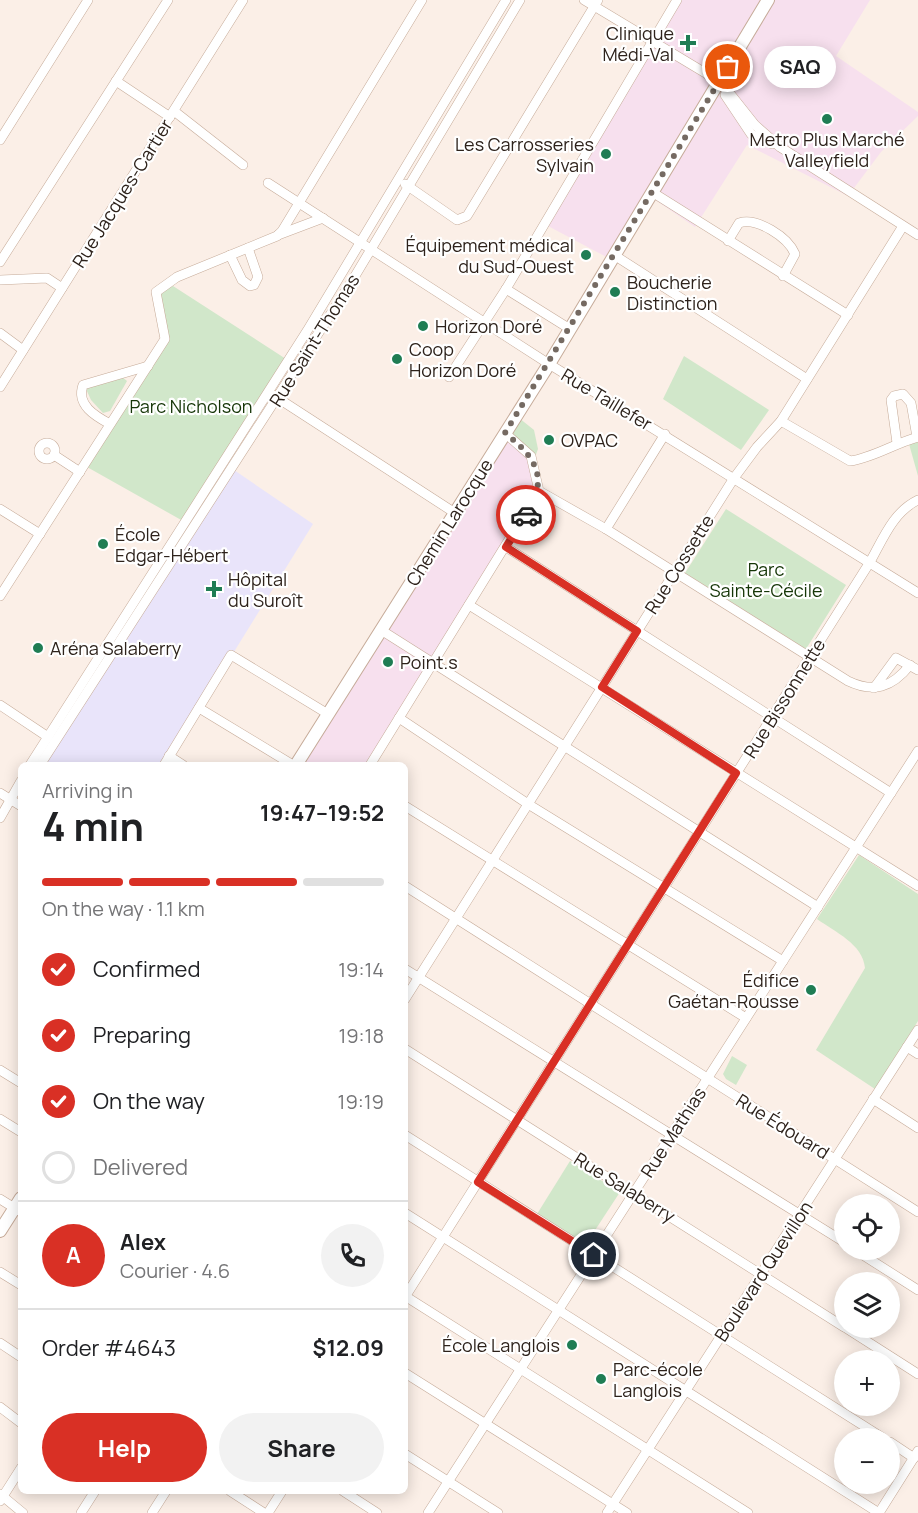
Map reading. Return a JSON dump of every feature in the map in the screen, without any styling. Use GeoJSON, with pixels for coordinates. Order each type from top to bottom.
{"type":"FeatureCollection","features":[{"type":"Feature","properties":{"kind":"main road","name":"Chemin Larocque"},"geometry":{"type":"LineString","coordinates":[[296,762],[549,364],[768,0]]}},
{"type":"Feature","properties":{"kind":"main road"},"geometry":{"type":"LineString","coordinates":[[0,1231],[18,1207]]}},
{"type":"Feature","properties":{"kind":"street"},"geometry":{"type":"LineString","coordinates":[[0,140],[88,0]]}},
{"type":"Feature","properties":{"kind":"street"},"geometry":{"type":"LineString","coordinates":[[0,262],[168,0]]}},
{"type":"Feature","properties":{"kind":"street","name":"Rue Jacques-Cartier"},"geometry":{"type":"LineString","coordinates":[[0,387],[243,0]]}},
{"type":"Feature","properties":{"kind":"street"},"geometry":{"type":"LineString","coordinates":[[277,236],[422,0]]}},
{"type":"Feature","properties":{"kind":"street","name":"Rue Saint-Thomas"},"geometry":{"type":"LineString","coordinates":[[42,762],[190,524],[506,0]]}},
{"type":"Feature","properties":{"kind":"street","name":"Rue Saint-Thomas"},"geometry":{"type":"LineString","coordinates":[[32,762],[277,398],[409,187],[520,0]]}},
{"type":"Feature","properties":{"kind":"street"},"geometry":{"type":"LineString","coordinates":[[584,0],[597,3],[718,83],[762,132],[780,147],[918,235]]}},
{"type":"Feature","properties":{"kind":"street"},"geometry":{"type":"LineString","coordinates":[[448,377],[506,289],[677,0]]}},
{"type":"Feature","properties":{"kind":"street"},"geometry":{"type":"LineString","coordinates":[[398,179],[457,220],[467,216],[597,3]]}},
{"type":"Feature","properties":{"kind":"street"},"geometry":{"type":"LineString","coordinates":[[116,81],[172,114],[243,165]]}},
{"type":"Feature","properties":{"kind":"street"},"geometry":{"type":"LineString","coordinates":[[718,83],[751,134],[780,147]]}},
{"type":"Feature","properties":{"kind":"street"},"geometry":{"type":"LineString","coordinates":[[704,107],[717,100],[732,105]]}},
{"type":"Feature","properties":{"kind":"street","name":"Rue Taillefer"},"geometry":{"type":"LineString","coordinates":[[268,183],[486,321],[549,364],[918,593]]}},
{"type":"Feature","properties":{"kind":"street"},"geometry":{"type":"LineString","coordinates":[[652,192],[848,315]]}},
{"type":"Feature","properties":{"kind":"street"},"geometry":{"type":"LineString","coordinates":[[0,596],[165,339],[155,296],[164,283],[323,218]]}},
{"type":"Feature","properties":{"kind":"street"},"geometry":{"type":"LineString","coordinates":[[728,241],[739,223],[748,221],[755,222],[785,241],[795,255],[783,276]]}},
{"type":"Feature","properties":{"kind":"street","name":"Rue Cossette"},"geometry":{"type":"LineString","coordinates":[[408,994],[734,478],[757,447],[781,422],[903,226]]}},
{"type":"Feature","properties":{"kind":"street"},"geometry":{"type":"LineString","coordinates":[[230,255],[242,280],[250,286],[254,285],[258,278],[248,248]]}},
{"type":"Feature","properties":{"kind":"street"},"geometry":{"type":"LineString","coordinates":[[614,255],[807,380]]}},
{"type":"Feature","properties":{"kind":"street"},"geometry":{"type":"LineString","coordinates":[[0,280],[47,278],[62,288]]}},
{"type":"Feature","properties":{"kind":"street"},"geometry":{"type":"LineString","coordinates":[[506,289],[570,329]]}},
{"type":"Feature","properties":{"kind":"street"},"geometry":{"type":"LineString","coordinates":[[0,333],[23,350]]}},
{"type":"Feature","properties":{"kind":"street"},"geometry":{"type":"LineString","coordinates":[[110,424],[90,412],[85,405],[81,397],[83,385],[148,366]]}},
{"type":"Feature","properties":{"kind":"street"},"geometry":{"type":"LineString","coordinates":[[268,392],[455,513]]}},
{"type":"Feature","properties":{"kind":"street"},"geometry":{"type":"LineString","coordinates":[[781,422],[850,461],[860,460],[897,443],[917,437],[911,403],[903,394],[891,399],[897,443]]}},
{"type":"Feature","properties":{"kind":"street"},"geometry":{"type":"LineString","coordinates":[[372,762],[539,491],[531,456],[505,433]]}},
{"type":"Feature","properties":{"kind":"street"},"geometry":{"type":"LineString","coordinates":[[606,529],[665,434]]}},
{"type":"Feature","properties":{"kind":"street"},"geometry":{"type":"LineString","coordinates":[[54,455],[80,472]]}},
{"type":"Feature","properties":{"kind":"street"},"geometry":{"type":"LineString","coordinates":[[539,491],[606,529],[848,681],[864,688],[874,689],[914,668]]}},
{"type":"Feature","properties":{"kind":"street","name":"Rue Bissonnette"},"geometry":{"type":"LineString","coordinates":[[408,1291],[870,562],[898,514],[918,500]]}},
{"type":"Feature","properties":{"kind":"street"},"geometry":{"type":"LineString","coordinates":[[0,509],[40,534]]}},
{"type":"Feature","properties":{"kind":"street"},"geometry":{"type":"LineString","coordinates":[[506,547],[891,793]]}},
{"type":"Feature","properties":{"kind":"street"},"geometry":{"type":"LineString","coordinates":[[469,605],[917,885]]}},
{"type":"Feature","properties":{"kind":"street"},"geometry":{"type":"LineString","coordinates":[[381,630],[432,665],[700,830],[818,907]]}},
{"type":"Feature","properties":{"kind":"street"},"geometry":{"type":"LineString","coordinates":[[166,762],[231,655],[328,714]]}},
{"type":"Feature","properties":{"kind":"street"},"geometry":{"type":"LineString","coordinates":[[874,689],[891,661],[898,658],[914,668]]}},
{"type":"Feature","properties":{"kind":"street"},"geometry":{"type":"LineString","coordinates":[[0,705],[48,737]]}},
{"type":"Feature","properties":{"kind":"street"},"geometry":{"type":"LineString","coordinates":[[199,708],[289,762]]}},
{"type":"Feature","properties":{"kind":"street"},"geometry":{"type":"LineString","coordinates":[[399,718],[528,804],[783,962]]}},
{"type":"Feature","properties":{"kind":"street","name":"Rue Mathias"},"geometry":{"type":"LineString","coordinates":[[428,1513],[918,751]]}},
{"type":"Feature","properties":{"kind":"street"},"geometry":{"type":"LineString","coordinates":[[170,756],[179,762]]}},
{"type":"Feature","properties":{"kind":"street"},"geometry":{"type":"LineString","coordinates":[[0,818],[18,787]]}},
{"type":"Feature","properties":{"kind":"street"},"geometry":{"type":"LineString","coordinates":[[0,793],[18,804]]}},
{"type":"Feature","properties":{"kind":"street"},"geometry":{"type":"LineString","coordinates":[[11,800],[18,793]]}},
{"type":"Feature","properties":{"kind":"street"},"geometry":{"type":"LineString","coordinates":[[408,808],[746,1018]]}},
{"type":"Feature","properties":{"kind":"street","name":"Rue Édouard"},"geometry":{"type":"LineString","coordinates":[[408,888],[918,1212]]}},
{"type":"Feature","properties":{"kind":"street"},"geometry":{"type":"LineString","coordinates":[[408,971],[834,1235]]}},
{"type":"Feature","properties":{"kind":"street","name":"Boulevard Quevillon"},"geometry":{"type":"LineString","coordinates":[[607,1513],[918,1030]]}},
{"type":"Feature","properties":{"kind":"street"},"geometry":{"type":"LineString","coordinates":[[907,1047],[918,1054]]}},
{"type":"Feature","properties":{"kind":"street","name":"Rue Salaberry"},"geometry":{"type":"LineString","coordinates":[[408,1051],[834,1320]]}},
{"type":"Feature","properties":{"kind":"street"},"geometry":{"type":"LineString","coordinates":[[0,1070],[18,1081]]}},
{"type":"Feature","properties":{"kind":"street"},"geometry":{"type":"LineString","coordinates":[[873,1099],[918,1128]]}},
{"type":"Feature","properties":{"kind":"street"},"geometry":{"type":"LineString","coordinates":[[0,1119],[18,1130]]}},
{"type":"Feature","properties":{"kind":"street"},"geometry":{"type":"LineString","coordinates":[[408,1137],[867,1428]]}},
{"type":"Feature","properties":{"kind":"street"},"geometry":{"type":"LineString","coordinates":[[0,1199],[18,1206]]}},
{"type":"Feature","properties":{"kind":"street"},"geometry":{"type":"LineString","coordinates":[[408,1216],[879,1513],[916,1455],[900,1447]]}},
{"type":"Feature","properties":{"kind":"street"},"geometry":{"type":"LineString","coordinates":[[871,1260],[918,1290]]}},
{"type":"Feature","properties":{"kind":"street"},"geometry":{"type":"LineString","coordinates":[[0,1272],[18,1283]]}},
{"type":"Feature","properties":{"kind":"street"},"geometry":{"type":"LineString","coordinates":[[408,1298],[748,1513]]}},
{"type":"Feature","properties":{"kind":"street","name":"Rue Salaberry"},"geometry":{"type":"LineString","coordinates":[[862,1338],[918,1374]]}},
{"type":"Feature","properties":{"kind":"street"},"geometry":{"type":"LineString","coordinates":[[0,1343],[18,1355]]}},
{"type":"Feature","properties":{"kind":"street"},"geometry":{"type":"LineString","coordinates":[[408,1375],[627,1513]]}},
{"type":"Feature","properties":{"kind":"street"},"geometry":{"type":"LineString","coordinates":[[0,1407],[18,1421]]}},
{"type":"Feature","properties":{"kind":"street"},"geometry":{"type":"LineString","coordinates":[[408,1456],[498,1513]]}},
{"type":"Feature","properties":{"kind":"street"},"geometry":{"type":"LineString","coordinates":[[18,1472],[1,1497],[23,1513]]}},
{"type":"Feature","properties":{"kind":"street"},"geometry":{"type":"LineString","coordinates":[[81,1513],[93,1494]]}},
{"type":"Feature","properties":{"kind":"street"},"geometry":{"type":"LineString","coordinates":[[152,1513],[164,1494]]}},
{"type":"Feature","properties":{"kind":"street"},"geometry":{"type":"LineString","coordinates":[[235,1494],[266,1513],[280,1494]]}},
{"type":"Feature","properties":{"kind":"street"},"geometry":{"type":"LineString","coordinates":[[348,1494],[377,1513]]}},
{"type":"Feature","properties":{"kind":"shaded area"},"geometry":{"type":"Polygon","coordinates":[[[682,0],[870,0],[836,56],[918,112],[918,116],[881,152],[848,196],[747,145],[695,227],[654,199],[614,261],[548,226],[682,0]]]}},
{"type":"Feature","properties":{"kind":"shaded area"},"geometry":{"type":"Polygon","coordinates":[[[509,434],[527,447],[541,482],[370,762],[303,762],[509,434]]]}},
{"type":"Feature","properties":{"kind":"shaded area","name":"Hôpital du Suroît"},"geometry":{"type":"Polygon","coordinates":[[[234,470],[313,524],[166,762],[43,762],[234,470]]]}},
{"type":"Feature","properties":{"kind":"green space","name":"Parc Nicholson"},"geometry":{"type":"Polygon","coordinates":[[[173,286],[286,359],[183,521],[87,467],[168,340],[160,292],[173,286]]]}},
{"type":"Feature","properties":{"kind":"green space"},"geometry":{"type":"Polygon","coordinates":[[[684,356],[769,410],[741,450],[663,399],[684,356]]]}},
{"type":"Feature","properties":{"kind":"green space"},"geometry":{"type":"Polygon","coordinates":[[[122,377],[127,381],[110,411],[103,413],[91,400],[86,389],[88,386],[122,377]]]}},
{"type":"Feature","properties":{"kind":"green space"},"geometry":{"type":"Polygon","coordinates":[[[519,418],[534,430],[538,449],[535,457],[509,434],[519,418]]]}},
{"type":"Feature","properties":{"kind":"green space"},"geometry":{"type":"Polygon","coordinates":[[[918,441],[918,476],[909,444],[918,441]]]}},
{"type":"Feature","properties":{"kind":"green space","name":"Parc Sainte-Cécile"},"geometry":{"type":"Polygon","coordinates":[[[726,509],[846,585],[806,649],[685,573],[726,509]]]}},
{"type":"Feature","properties":{"kind":"green space"},"geometry":{"type":"Polygon","coordinates":[[[859,855],[918,894],[918,1021],[875,1089],[816,1050],[865,968],[854,945],[817,919],[859,855]]]}},
{"type":"Feature","properties":{"kind":"green space"},"geometry":{"type":"Polygon","coordinates":[[[732,1056],[747,1065],[736,1085],[726,1079],[723,1074],[732,1056]]]}},
{"type":"Feature","properties":{"kind":"green space"},"geometry":{"type":"Polygon","coordinates":[[[570,1161],[620,1192],[586,1244],[537,1214],[570,1161]]]}},
{"type":"Feature","properties":{"kind":"way so far"},"geometry":{"type":"LineString","coordinates":[[526,515],[539,491],[533,462],[526,449],[505,433],[728,67]]}},
{"type":"Feature","properties":{"kind":"place","name":"Clinique Médi-Val"},"geometry":{"type":"Point","coordinates":[688,43]}},
{"type":"Feature","properties":{"kind":"place","name":"SAQ"},"geometry":{"type":"Point","coordinates":[728,67]}},
{"type":"Feature","properties":{"kind":"place","name":"Metro Plus Marché Valleyfield"},"geometry":{"type":"Point","coordinates":[827,119]}},
{"type":"Feature","properties":{"kind":"place","name":"Les Carrosseries Sylvain"},"geometry":{"type":"Point","coordinates":[606,154]}},
{"type":"Feature","properties":{"kind":"place","name":"Équipement médical du Sud-Ouest"},"geometry":{"type":"Point","coordinates":[586,255]}},
{"type":"Feature","properties":{"kind":"place","name":"Boucherie Distinction"},"geometry":{"type":"Point","coordinates":[615,292]}},
{"type":"Feature","properties":{"kind":"place","name":"Horizon Doré"},"geometry":{"type":"Point","coordinates":[423,326]}},
{"type":"Feature","properties":{"kind":"place","name":"Coop Horizon Doré"},"geometry":{"type":"Point","coordinates":[397,359]}},
{"type":"Feature","properties":{"kind":"place","name":"OVPAC"},"geometry":{"type":"Point","coordinates":[549,440]}},
{"type":"Feature","properties":{"kind":"place","name":"École Edgar-Hébert"},"geometry":{"type":"Point","coordinates":[103,544]}},
{"type":"Feature","properties":{"kind":"place","name":"Hôpital du Suroît"},"geometry":{"type":"Point","coordinates":[214,589]}},
{"type":"Feature","properties":{"kind":"place","name":"Aréna Salaberry"},"geometry":{"type":"Point","coordinates":[38,648]}},
{"type":"Feature","properties":{"kind":"place","name":"Point.s"},"geometry":{"type":"Point","coordinates":[388,662]}},
{"type":"Feature","properties":{"kind":"place","name":"Édifice Gaétan-Rousse"},"geometry":{"type":"Point","coordinates":[811,990]}},
{"type":"Feature","properties":{"kind":"place","name":"École Langlois"},"geometry":{"type":"Point","coordinates":[572,1345]}},
{"type":"Feature","properties":{"kind":"place","name":"Parc-école Langlois"},"geometry":{"type":"Point","coordinates":[601,1379]}},
{"type":"Feature","properties":{"kind":"route"},"geometry":{"type":"LineString","coordinates":[[526,515],[506,547],[637,631],[602,687],[736,773],[478,1182],[594,1255]]}}]}
